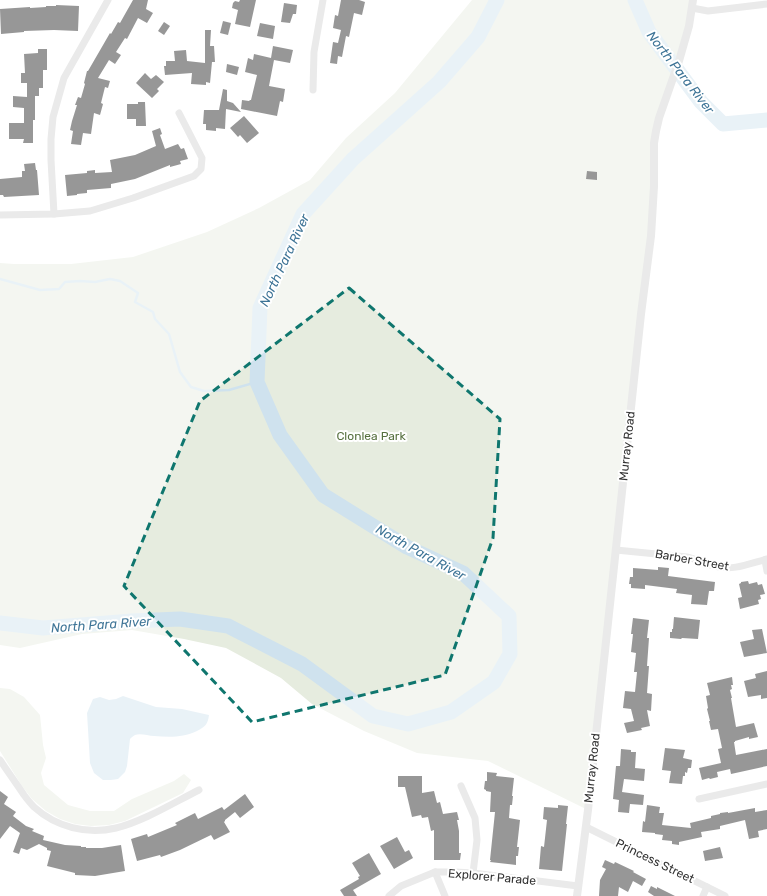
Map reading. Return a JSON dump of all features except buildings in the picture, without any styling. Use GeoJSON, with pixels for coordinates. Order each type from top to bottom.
{"type":"FeatureCollection","features":[{"type":"Feature","properties":{"kind":"street"},"geometry":{"type":"LineString","coordinates":[[54,214],[51,160],[53,117],[64,78],[108,0]]}},
{"type":"Feature","properties":{"kind":"street"},"geometry":{"type":"LineString","coordinates":[[313,90],[314,52],[322,0]]}},
{"type":"Feature","properties":{"kind":"street"},"geometry":{"type":"LineString","coordinates":[[692,4],[708,11],[767,4]]}},
{"type":"Feature","properties":{"kind":"street","name":"Murray Road"},"geometry":{"type":"LineString","coordinates":[[577,896],[586,827],[640,322],[651,236],[654,186],[654,143],[659,118],[669,92],[689,26],[692,4]]}},
{"type":"Feature","properties":{"kind":"street"},"geometry":{"type":"LineString","coordinates":[[0,215],[54,214],[90,211],[133,198],[194,176],[201,169],[202,158],[179,113]]}},
{"type":"Feature","properties":{"kind":"street","name":"Barber Street"},"geometry":{"type":"LineString","coordinates":[[616,550],[694,558],[712,566],[723,568],[734,568],[766,560]]}},
{"type":"Feature","properties":{"kind":"street"},"geometry":{"type":"LineString","coordinates":[[766,560],[767,571]]}},
{"type":"Feature","properties":{"kind":"street"},"geometry":{"type":"LineString","coordinates":[[0,760],[14,782],[33,806],[56,822],[79,829],[94,830],[115,828],[167,807],[199,790]]}},
{"type":"Feature","properties":{"kind":"street"},"geometry":{"type":"LineString","coordinates":[[699,799],[767,784]]}},
{"type":"Feature","properties":{"kind":"street"},"geometry":{"type":"LineString","coordinates":[[461,786],[475,818],[477,840],[473,873]]}},
{"type":"Feature","properties":{"kind":"street","name":"Princess Street"},"geometry":{"type":"LineString","coordinates":[[586,827],[725,896]]}},
{"type":"Feature","properties":{"kind":"street"},"geometry":{"type":"LineString","coordinates":[[435,872],[445,896]]}},
{"type":"Feature","properties":{"kind":"street","name":"Explorer Parade"},"geometry":{"type":"LineString","coordinates":[[389,896],[400,886],[435,872],[473,873],[578,886]]}},
{"type":"Feature","properties":{"kind":"street"},"geometry":{"type":"LineString","coordinates":[[703,896],[707,887]]}},
{"type":"Feature","properties":{"kind":"highlighted area"},"geometry":{"type":"Polygon","coordinates":[[[349,288],[500,419],[493,538],[445,675],[252,722],[124,586],[200,401],[349,288]]]}},
{"type":"Feature","properties":{"kind":"green space","name":"Clonlea Park"},"geometry":{"type":"Polygon","coordinates":[[[472,0],[693,0],[659,118],[654,186],[588,810],[488,761],[417,753],[364,731],[312,704],[281,678],[226,648],[132,630],[82,634],[20,648],[0,645],[0,263],[71,264],[133,257],[207,232],[259,208],[310,180],[346,138],[395,93],[472,0]]]}},
{"type":"Feature","properties":{"kind":"green space"},"geometry":{"type":"Polygon","coordinates":[[[0,688],[10,689],[24,697],[40,715],[46,758],[41,773],[44,785],[68,805],[90,811],[114,811],[132,799],[174,781],[184,774],[191,780],[183,793],[125,821],[109,825],[91,826],[75,824],[60,819],[46,811],[32,799],[0,751],[0,688]]]}},
{"type":"Feature","properties":{"kind":"water"},"geometry":{"type":"Polygon","coordinates":[[[123,696],[156,707],[182,709],[209,715],[208,721],[206,725],[197,731],[181,736],[170,737],[140,734],[134,735],[130,739],[125,772],[118,779],[103,780],[94,773],[90,763],[87,713],[93,699],[100,697],[109,700],[123,696]]]}},
{"type":"Feature","properties":{"kind":"waterway","name":"North Para River"},"geometry":{"type":"LineString","coordinates":[[0,623],[43,628],[180,619],[228,626],[302,664],[373,716],[408,724],[451,712],[494,682],[510,654],[509,616],[463,573],[407,547],[323,495],[280,435],[257,382],[260,308],[303,214],[353,159],[439,82],[478,37],[497,0]]}},
{"type":"Feature","properties":{"kind":"waterway","name":"North Para River"},"geometry":{"type":"LineString","coordinates":[[635,0],[649,32],[701,102],[723,124],[767,120]]}},
{"type":"Feature","properties":{"kind":"waterway"},"geometry":{"type":"LineString","coordinates":[[0,279],[40,290],[59,289],[65,282],[95,282],[110,279],[120,281],[138,293],[135,302],[153,312],[155,319],[169,334],[180,372],[191,387],[204,391],[229,390],[257,382]]}}]}
